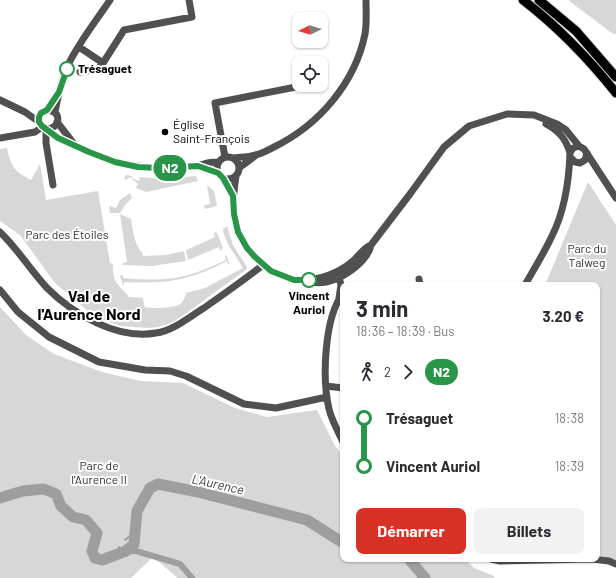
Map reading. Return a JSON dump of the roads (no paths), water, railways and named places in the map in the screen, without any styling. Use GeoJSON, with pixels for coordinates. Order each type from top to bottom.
{"type":"FeatureCollection","features":[{"type":"Feature","properties":{"kind":"main road"},"geometry":{"type":"LineString","coordinates":[[523,0],[568,38],[616,93]]}},
{"type":"Feature","properties":{"kind":"main road"},"geometry":{"type":"LineString","coordinates":[[539,0],[576,31],[616,77]]}},
{"type":"Feature","properties":{"kind":"street"},"geometry":{"type":"LineString","coordinates":[[42,126],[51,129],[55,126],[58,118],[55,112],[59,92],[68,65],[110,0]]}},
{"type":"Feature","properties":{"kind":"street"},"geometry":{"type":"LineString","coordinates":[[80,72],[98,69],[124,30],[192,17],[189,0]]}},
{"type":"Feature","properties":{"kind":"street"},"geometry":{"type":"LineString","coordinates":[[340,273],[331,281],[312,282],[309,280],[294,280],[271,271],[263,265],[247,248],[238,232],[234,214],[233,196],[236,176],[239,168],[255,156],[280,144],[298,133],[316,119],[332,102],[344,85],[365,33],[366,0]]}},
{"type":"Feature","properties":{"kind":"street"},"geometry":{"type":"LineString","coordinates":[[79,47],[103,63]]}},
{"type":"Feature","properties":{"kind":"street"},"geometry":{"type":"LineString","coordinates":[[233,196],[220,176],[217,167],[222,160],[215,103],[292,88]]}},
{"type":"Feature","properties":{"kind":"street"},"geometry":{"type":"LineString","coordinates":[[53,185],[46,143],[39,117],[59,92]]}},
{"type":"Feature","properties":{"kind":"street"},"geometry":{"type":"LineString","coordinates":[[0,100],[25,112],[58,138],[115,162],[138,167],[176,168],[198,166],[207,162],[233,158],[255,156]]}},
{"type":"Feature","properties":{"kind":"street"},"geometry":{"type":"LineString","coordinates":[[25,112],[55,112]]}},
{"type":"Feature","properties":{"kind":"street"},"geometry":{"type":"LineString","coordinates":[[309,280],[312,278],[340,273],[359,265],[370,250],[371,245],[444,147],[469,126],[490,118],[512,114],[534,115],[556,124],[571,135],[578,146],[584,149],[616,198]]}},
{"type":"Feature","properties":{"kind":"street"},"geometry":{"type":"LineString","coordinates":[[530,116],[549,125],[561,134],[565,139],[573,161],[593,164]]}},
{"type":"Feature","properties":{"kind":"street"},"geometry":{"type":"LineString","coordinates":[[57,122],[76,146]]}},
{"type":"Feature","properties":{"kind":"street"},"geometry":{"type":"LineString","coordinates":[[0,138],[34,132],[42,126]]}},
{"type":"Feature","properties":{"kind":"street"},"geometry":{"type":"LineString","coordinates":[[527,282],[552,237],[560,217],[570,170],[570,155],[574,148],[578,146]]}},
{"type":"Feature","properties":{"kind":"street"},"geometry":{"type":"LineString","coordinates":[[570,170],[586,158],[586,153]]}},
{"type":"Feature","properties":{"kind":"street"},"geometry":{"type":"LineString","coordinates":[[233,158],[238,163],[239,168]]}},
{"type":"Feature","properties":{"kind":"street"},"geometry":{"type":"LineString","coordinates":[[198,166],[230,179],[236,176]]}},
{"type":"Feature","properties":{"kind":"street"},"geometry":{"type":"LineString","coordinates":[[0,232],[16,248],[47,288],[73,310],[91,321],[132,333],[157,333],[168,330],[228,292],[263,265]]}},
{"type":"Feature","properties":{"kind":"street"},"geometry":{"type":"LineString","coordinates":[[340,273],[341,282]]}},
{"type":"Feature","properties":{"kind":"street"},"geometry":{"type":"LineString","coordinates":[[331,281],[340,290]]}},
{"type":"Feature","properties":{"kind":"street"},"geometry":{"type":"LineString","coordinates":[[0,290],[18,312],[49,337],[99,362],[145,370],[170,371],[186,376],[244,404],[276,408],[327,397]]}},
{"type":"Feature","properties":{"kind":"street"},"geometry":{"type":"LineString","coordinates":[[340,298],[328,336],[326,351],[327,397],[333,422],[340,436]]}},
{"type":"Feature","properties":{"kind":"street"},"geometry":{"type":"LineString","coordinates":[[326,386],[340,388]]}},
{"type":"Feature","properties":{"kind":"street"},"geometry":{"type":"LineString","coordinates":[[600,560],[616,564]]}},
{"type":"Feature","properties":{"kind":"waterway","name":"L'Aurence"},"geometry":{"type":"LineString","coordinates":[[0,498],[23,491],[44,489],[56,494],[61,506],[73,517],[86,520],[97,533],[92,551],[95,558],[102,560],[126,551],[134,544],[137,511],[150,488],[158,484],[198,492],[307,520],[340,541]]}},
{"type":"Feature","properties":{"kind":"waterway"},"geometry":{"type":"LineString","coordinates":[[125,540],[135,532]]}},
{"type":"Feature","properties":{"kind":"waterway","name":"L'Aurence"},"geometry":{"type":"LineString","coordinates":[[117,554],[119,547]]}},
{"type":"Feature","properties":{"kind":"waterway","name":"L'Aurence"},"geometry":{"type":"LineString","coordinates":[[126,551],[136,551],[180,564],[192,578]]}},
{"type":"Feature","properties":{"kind":"waterway","name":"L'Aurence"},"geometry":{"type":"LineString","coordinates":[[412,562],[425,578]]}},
{"type":"Feature","properties":{"kind":"place","name":"Trésaguet"},"geometry":{"type":"Point","coordinates":[67,69]}},
{"type":"Feature","properties":{"kind":"place","name":"Église Saint-François"},"geometry":{"type":"Point","coordinates":[165,132]}},
{"type":"Feature","properties":{"kind":"place","name":"Vincent Auriol"},"geometry":{"type":"Point","coordinates":[309,280]}},
{"type":"Feature","properties":{"kind":"district","name":"Val de l'Aurence Nord"},"geometry":{"type":"Point","coordinates":[89,305]}},
{"type":"Feature","properties":{"kind":"park label","name":"Parc des Étoiles"},"geometry":{"type":"Point","coordinates":[67,235]}},
{"type":"Feature","properties":{"kind":"park label","name":"Parc du Talweg"},"geometry":{"type":"Point","coordinates":[587,256]}},
{"type":"Feature","properties":{"kind":"park label","name":"Parc de l'Aurence II"},"geometry":{"type":"Point","coordinates":[99,473]}}]}
